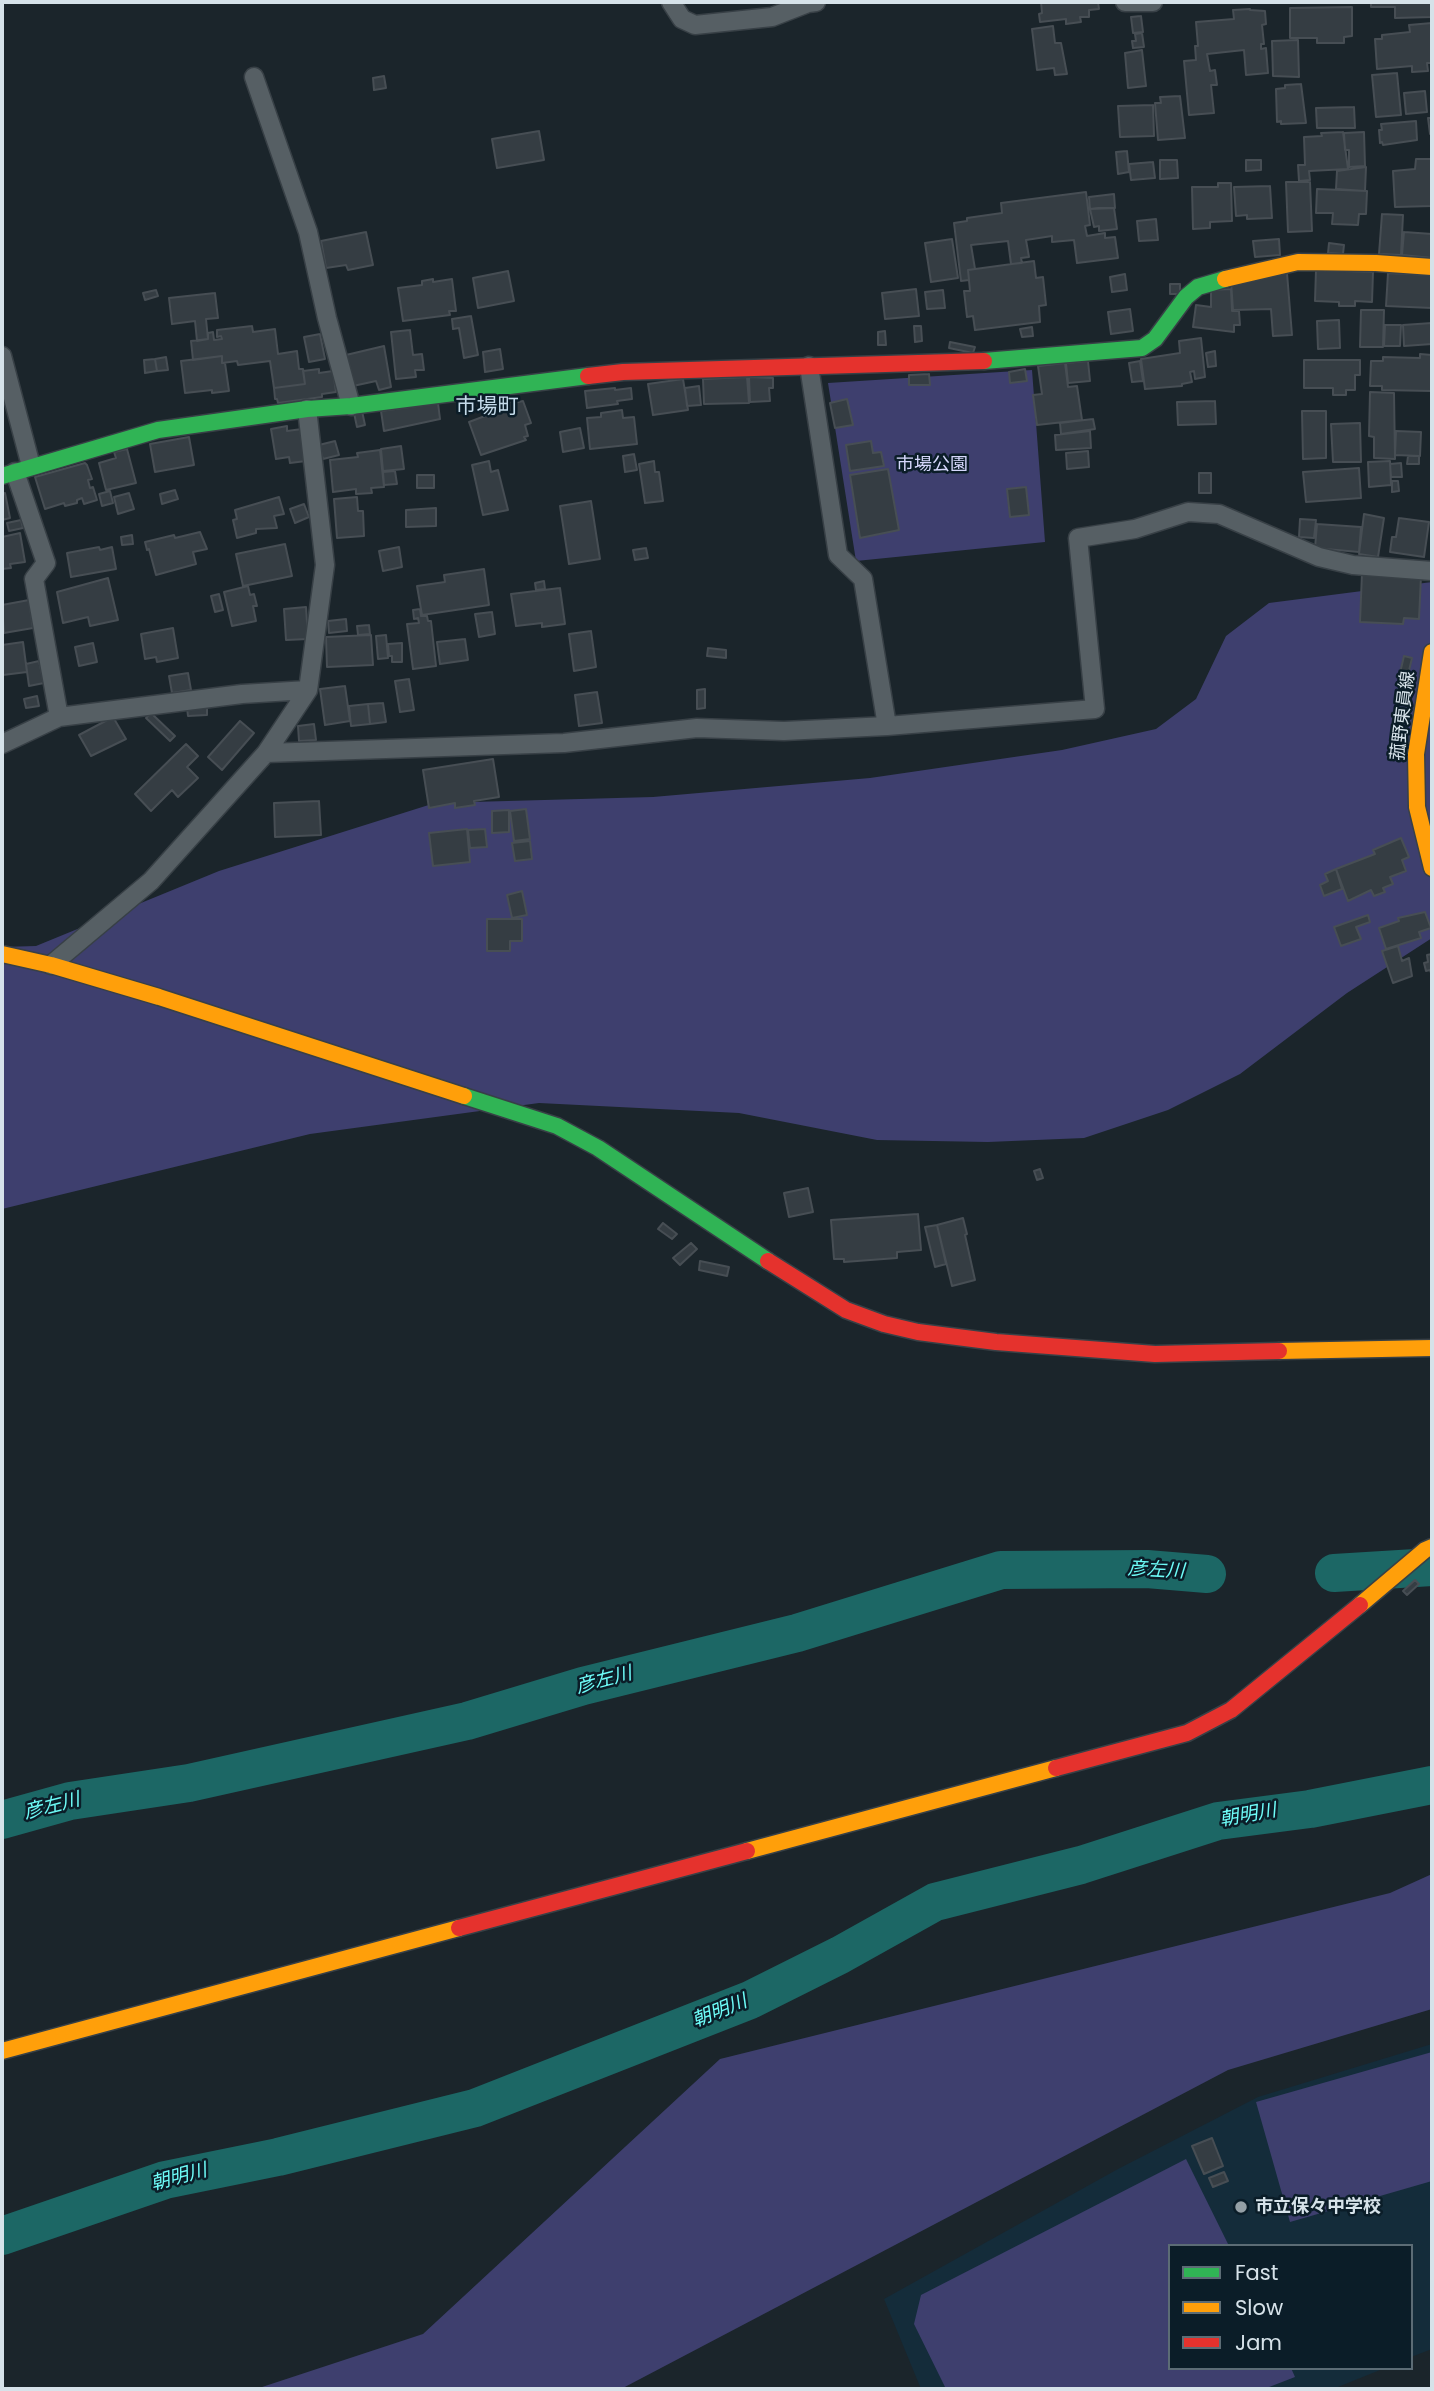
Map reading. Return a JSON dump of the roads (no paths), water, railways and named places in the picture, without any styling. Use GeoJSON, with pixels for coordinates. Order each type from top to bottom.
{"type":"FeatureCollection","features":[{"type":"Feature","properties":{"kind":"street"},"geometry":{"type":"LineString","coordinates":[[671,2],[682,19],[695,25],[772,17],[816,2]]}},
{"type":"Feature","properties":{"kind":"street"},"geometry":{"type":"LineString","coordinates":[[1125,2],[1153,2]]}},
{"type":"Feature","properties":{"kind":"street"},"geometry":{"type":"LineString","coordinates":[[254,77],[308,232],[327,318],[351,406]]}},
{"type":"Feature","properties":{"kind":"street"},"geometry":{"type":"LineString","coordinates":[[16,472],[158,430],[307,409],[351,406],[624,372],[1010,360],[1142,348],[1155,339],[1186,297],[1198,287],[1236,276],[1298,262],[1376,262],[1432,267]]}},
{"type":"Feature","properties":{"kind":"street"},"geometry":{"type":"LineString","coordinates":[[2,356],[16,472],[46,563],[34,579],[59,716]]}},
{"type":"Feature","properties":{"kind":"street"},"geometry":{"type":"LineString","coordinates":[[809,366],[838,555],[863,579],[887,726]]}},
{"type":"Feature","properties":{"kind":"street"},"geometry":{"type":"LineString","coordinates":[[51,965],[151,881],[266,753],[309,690],[325,565],[307,409]]}},
{"type":"Feature","properties":{"kind":"street"},"geometry":{"type":"LineString","coordinates":[[266,753],[564,743],[697,728],[784,731],[887,726],[1095,709],[1078,538],[1135,529],[1188,512],[1219,514],[1319,556],[1353,565],[1432,571]]}},
{"type":"Feature","properties":{"kind":"street","name":"菰野東員線"},"geometry":{"type":"LineString","coordinates":[[1432,652],[1416,754],[1417,807],[1432,868]]}},
{"type":"Feature","properties":{"kind":"street"},"geometry":{"type":"LineString","coordinates":[[2,744],[59,716],[243,694],[309,690]]}},
{"type":"Feature","properties":{"kind":"street"},"geometry":{"type":"LineString","coordinates":[[2,954],[51,965],[159,997],[557,1126],[598,1148],[820,1296],[846,1310],[884,1324],[918,1332],[996,1342],[1155,1354],[1432,1349]]}},
{"type":"Feature","properties":{"kind":"street"},"geometry":{"type":"LineString","coordinates":[[2,2051],[1187,1733],[1231,1710],[1429,1549]]}},
{"type":"Feature","properties":{"kind":"waterway","name":"彦左川"},"geometry":{"type":"LineString","coordinates":[[1334,1573],[1432,1567]]}},
{"type":"Feature","properties":{"kind":"waterway","name":"彦左川"},"geometry":{"type":"LineString","coordinates":[[2,1820],[70,1801],[189,1783],[467,1721],[583,1686],[797,1633],[1001,1570],[1147,1569],[1207,1574]]}},
{"type":"Feature","properties":{"kind":"waterway","name":"朝明川"},"geometry":{"type":"LineString","coordinates":[[2,2236],[165,2180],[278,2157],[475,2108],[750,2000],[840,1955],[935,1902],[1081,1865],[1218,1821],[1310,1809],[1432,1785]]}},
{"type":"Feature","properties":{"kind":"place","name":"市立保々中学校"},"geometry":{"type":"Point","coordinates":[1241,2207]}},
{"type":"Feature","properties":{"kind":"district","name":"市場町"},"geometry":{"type":"Point","coordinates":[487,408]}},
{"type":"Feature","properties":{"kind":"park label","name":"市場公園"},"geometry":{"type":"Point","coordinates":[932,465]}}]}
